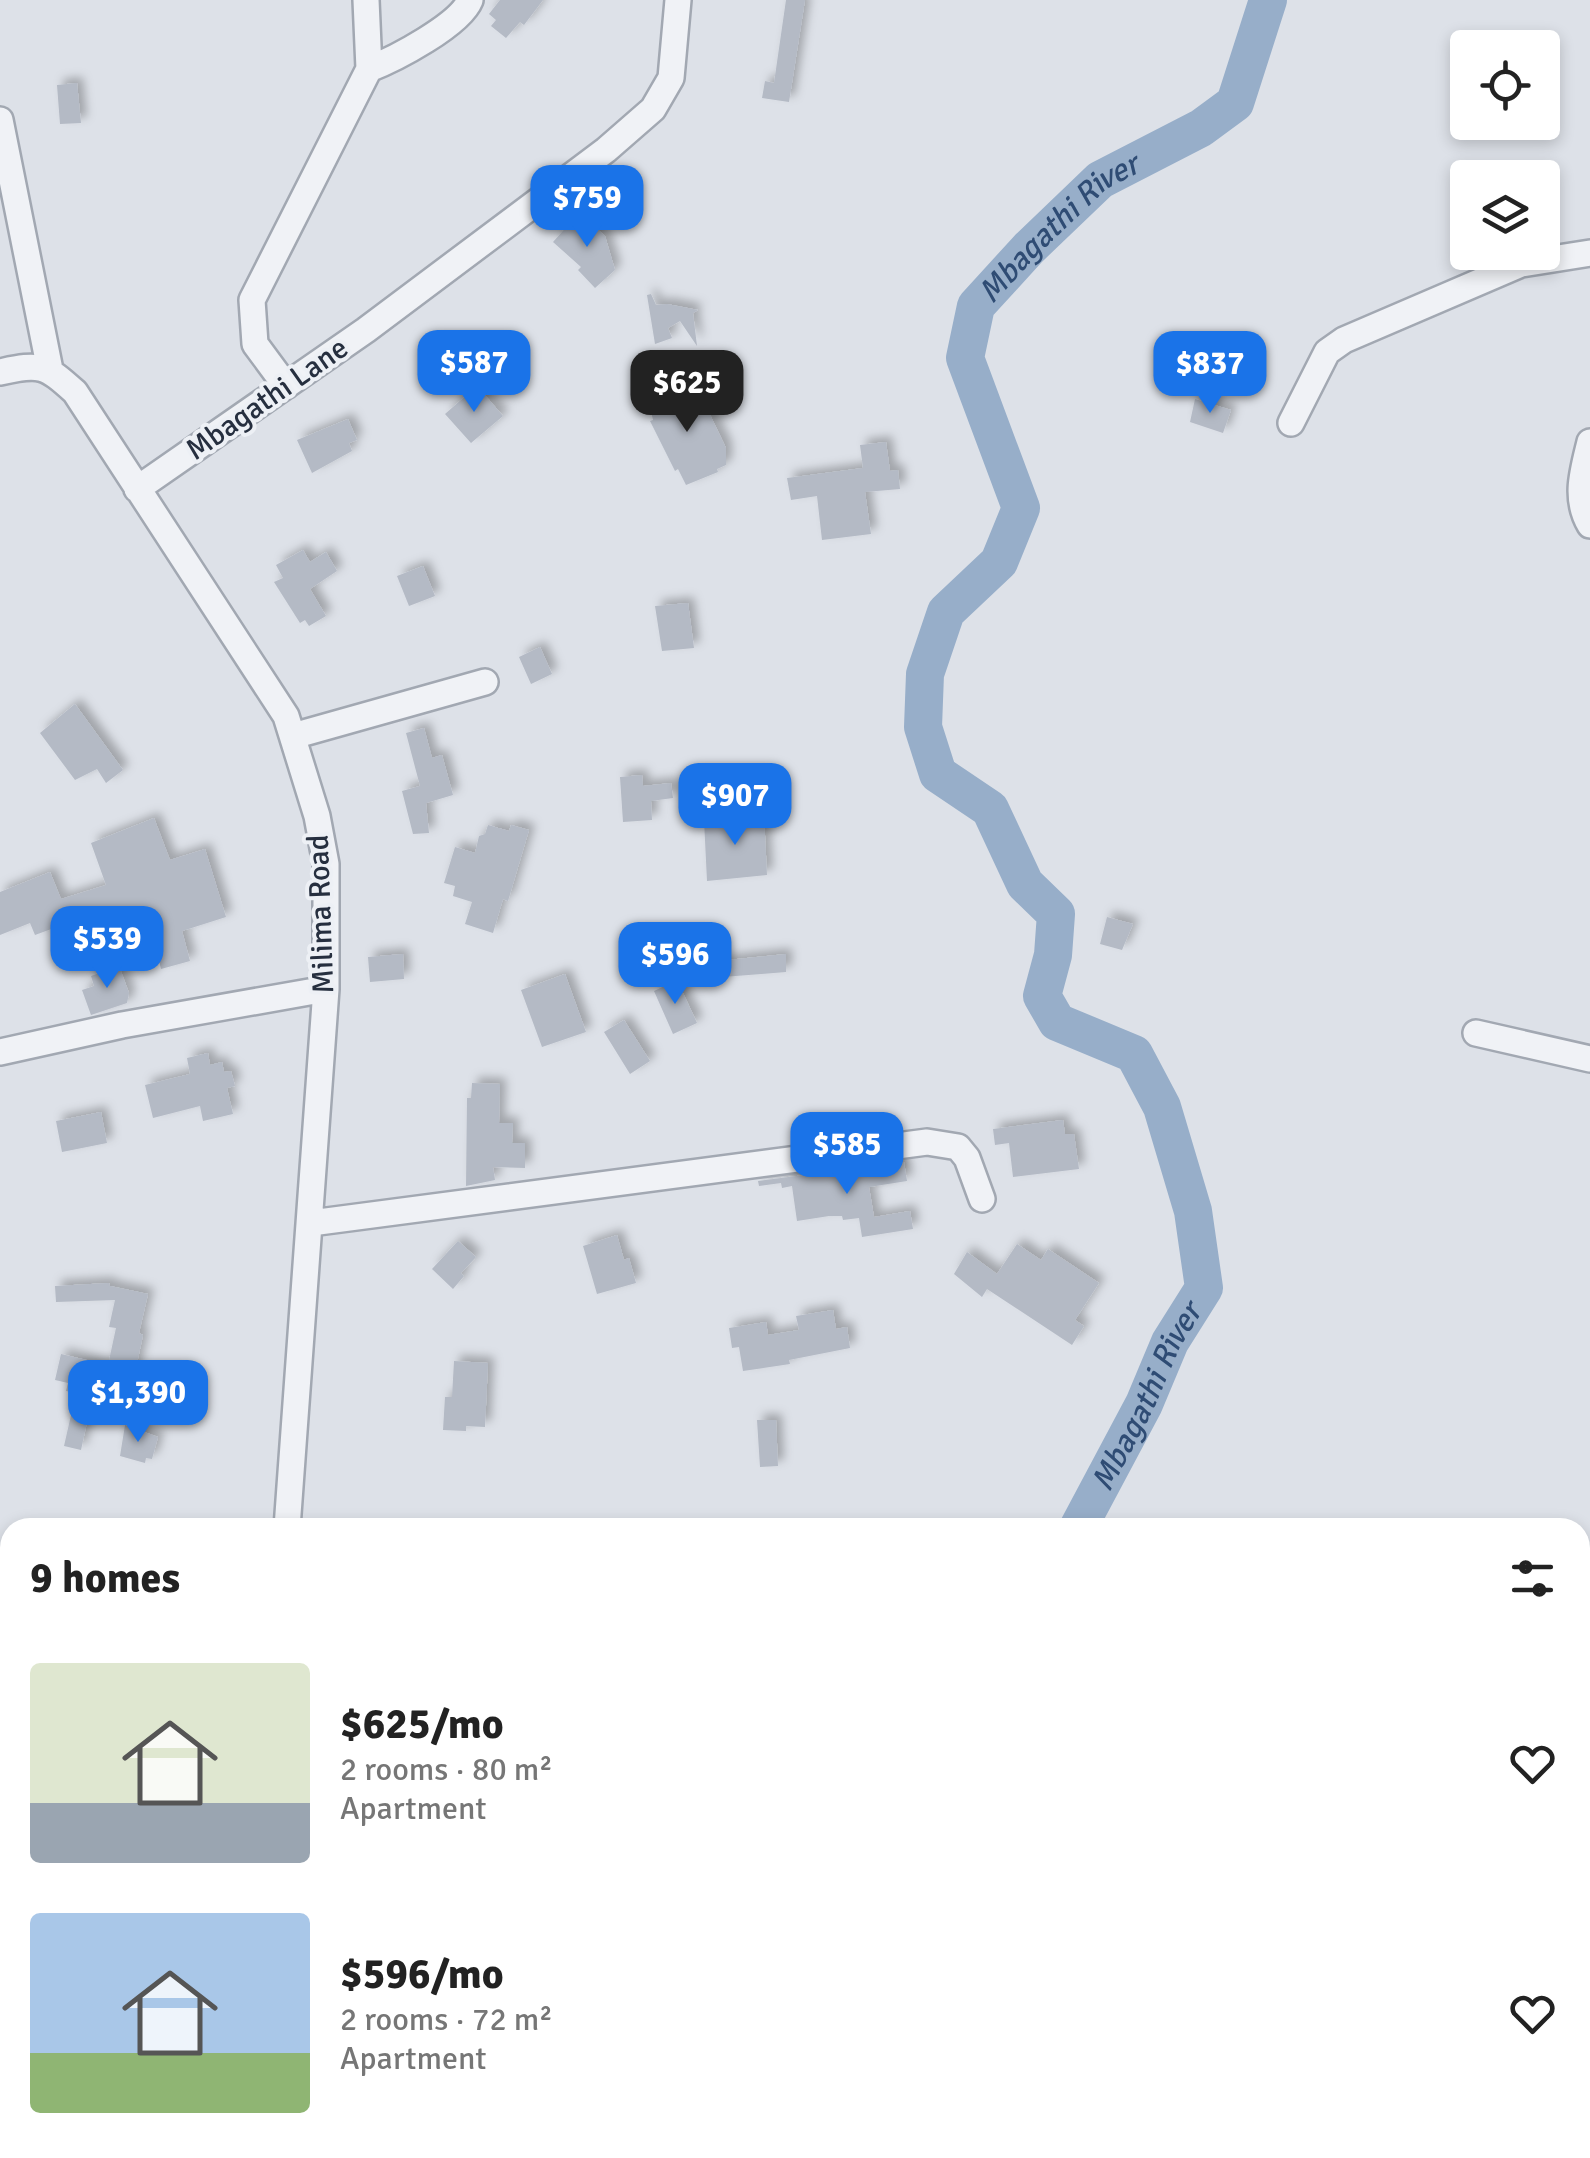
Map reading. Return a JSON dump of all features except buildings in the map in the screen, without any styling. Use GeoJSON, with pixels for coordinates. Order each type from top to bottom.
{"type":"FeatureCollection","features":[{"type":"Feature","properties":{"kind":"street"},"geometry":{"type":"LineString","coordinates":[[286,386],[255,344],[252,300],[369,69],[366,0]]}},
{"type":"Feature","properties":{"kind":"street"},"geometry":{"type":"LineString","coordinates":[[369,69],[422,42],[465,11],[470,0]]}},
{"type":"Feature","properties":{"kind":"street","name":"Mbagathi Lane"},"geometry":{"type":"LineString","coordinates":[[137,490],[366,330],[606,150],[653,109],[671,78],[678,0]]}},
{"type":"Feature","properties":{"kind":"street"},"geometry":{"type":"LineString","coordinates":[[0,120],[50,370],[27,366],[0,372]]}},
{"type":"Feature","properties":{"kind":"street"},"geometry":{"type":"LineString","coordinates":[[1291,423],[1327,352],[1344,340],[1522,264],[1590,253]]}},
{"type":"Feature","properties":{"kind":"street","name":"Milima Road"},"geometry":{"type":"LineString","coordinates":[[50,370],[75,392],[286,716],[317,816],[326,864],[326,989],[288,1518]]}},
{"type":"Feature","properties":{"kind":"street"},"geometry":{"type":"LineString","coordinates":[[1590,442],[1580,481],[1581,505],[1590,526]]}},
{"type":"Feature","properties":{"kind":"street"},"geometry":{"type":"LineString","coordinates":[[293,736],[485,682]]}},
{"type":"Feature","properties":{"kind":"street"},"geometry":{"type":"LineString","coordinates":[[0,1052],[122,1025],[326,989]]}},
{"type":"Feature","properties":{"kind":"street"},"geometry":{"type":"LineString","coordinates":[[1476,1033],[1590,1059]]}},
{"type":"Feature","properties":{"kind":"street"},"geometry":{"type":"LineString","coordinates":[[311,1222],[927,1142],[958,1147],[967,1158],[982,1200]]}},
{"type":"Feature","properties":{"kind":"waterway","name":"Mbagathi River"},"geometry":{"type":"LineString","coordinates":[[1083,1518],[1144,1404],[1170,1342],[1204,1288],[1193,1211],[1162,1107],[1134,1054],[1057,1022],[1042,996],[1053,955],[1056,914],[1025,884],[990,809],[938,774],[923,727],[925,674],[946,612],[999,562],[1021,508],[965,358],[976,306],[1100,180],[1201,128],[1235,103],[1268,0]]}}]}
